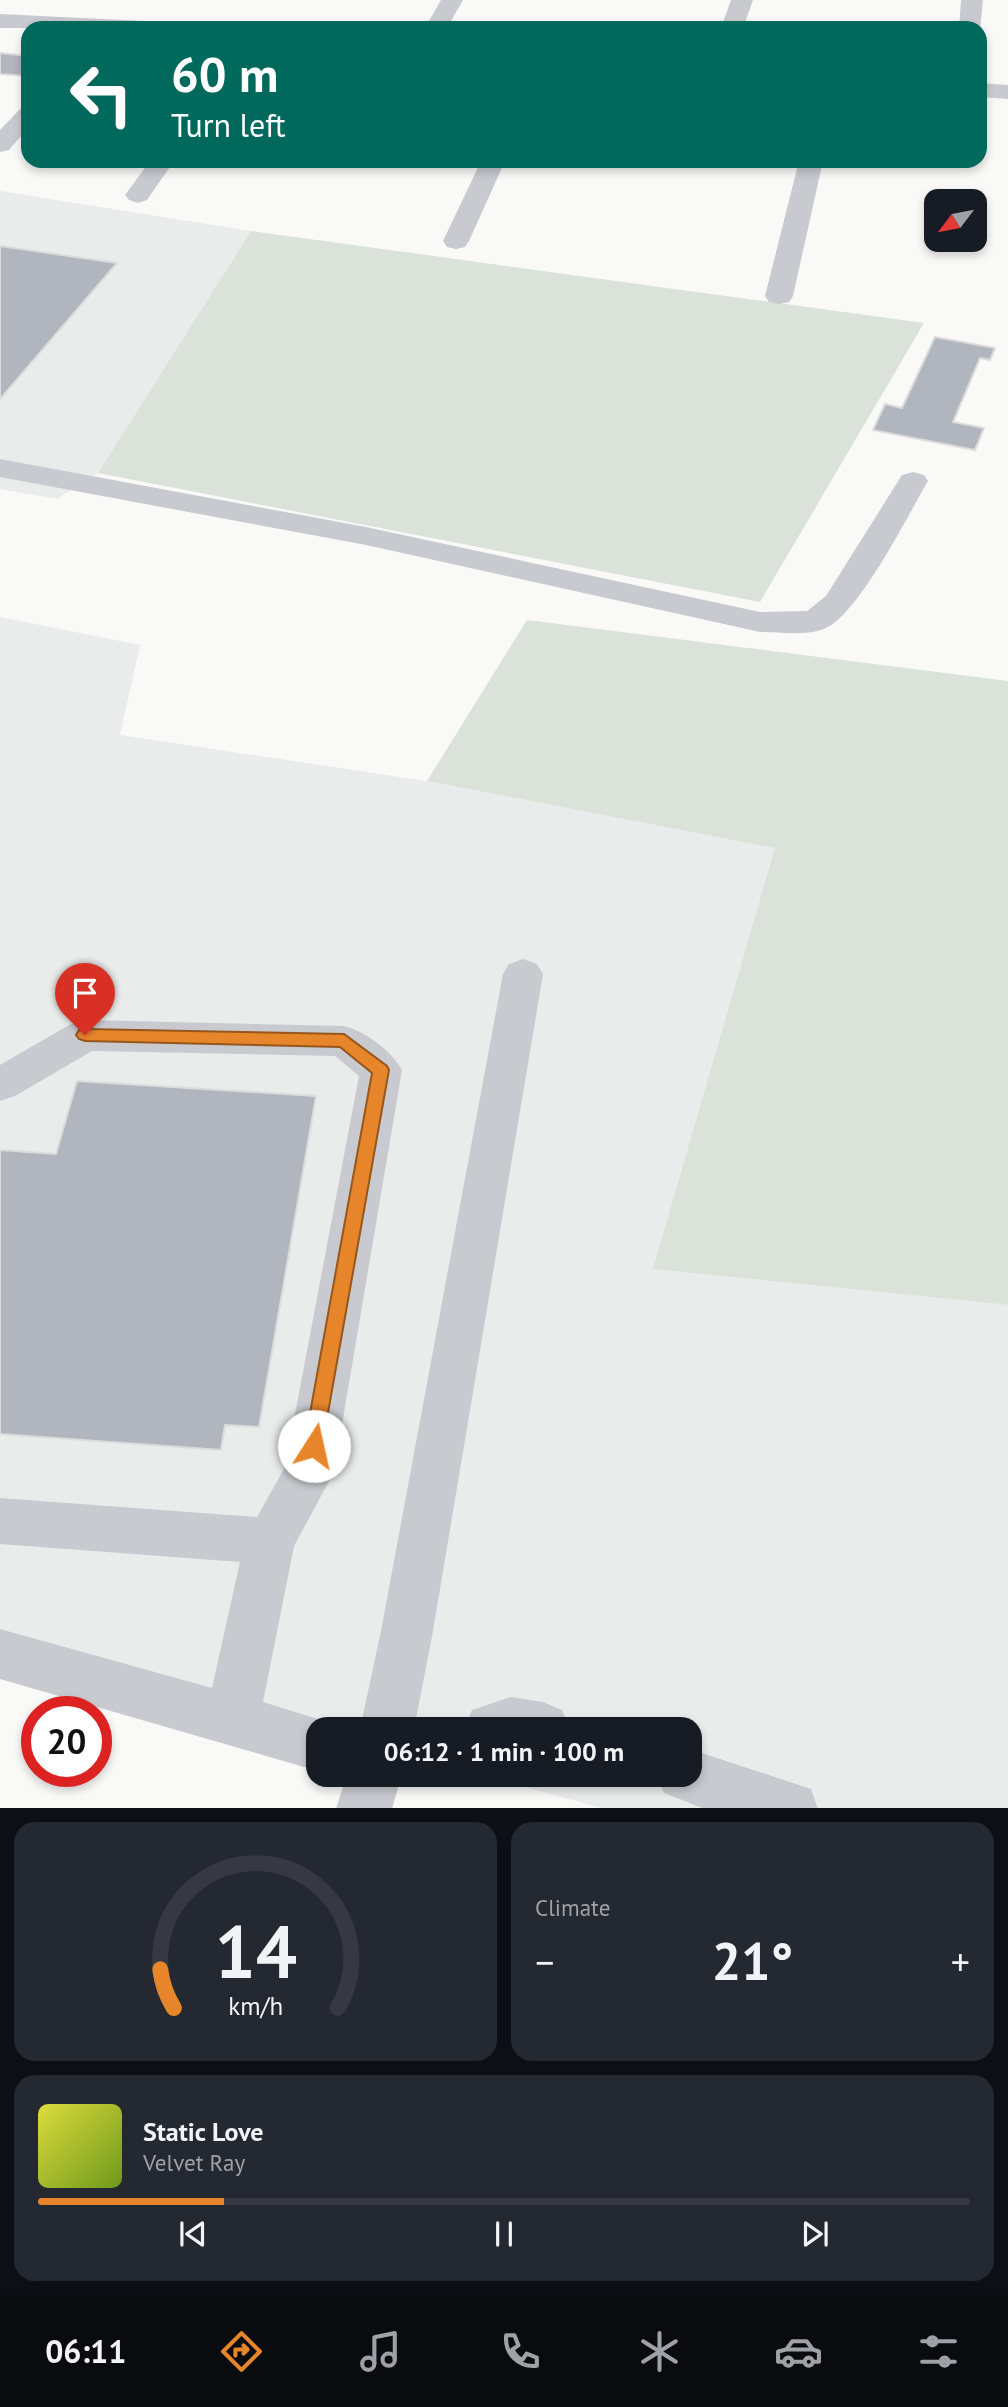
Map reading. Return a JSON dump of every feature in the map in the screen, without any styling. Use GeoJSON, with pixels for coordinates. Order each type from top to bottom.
{"type":"FeatureCollection","features":[{"type":"Feature","properties":{"kind":"street"},"geometry":{"type":"LineString","coordinates":[[440,21],[452,0]]}},
{"type":"Feature","properties":{"kind":"street"},"geometry":{"type":"LineString","coordinates":[[734,21],[742,0]]}},
{"type":"Feature","properties":{"kind":"street"},"geometry":{"type":"LineString","coordinates":[[970,21],[972,0]]}},
{"type":"Feature","properties":{"kind":"street"},"geometry":{"type":"LineString","coordinates":[[0,21],[21,22]]}},
{"type":"Feature","properties":{"kind":"street"},"geometry":{"type":"LineString","coordinates":[[0,29],[21,28]]}},
{"type":"Feature","properties":{"kind":"street"},"geometry":{"type":"LineString","coordinates":[[987,90],[1008,92]]}},
{"type":"Feature","properties":{"kind":"street"},"geometry":{"type":"LineString","coordinates":[[0,145],[21,122]]}},
{"type":"Feature","properties":{"kind":"street"},"geometry":{"type":"LineString","coordinates":[[138,195],[157,168]]}},
{"type":"Feature","properties":{"kind":"street"},"geometry":{"type":"LineString","coordinates":[[456,241],[490,168]]}},
{"type":"Feature","properties":{"kind":"street"},"geometry":{"type":"LineString","coordinates":[[779,296],[809,168]]}},
{"type":"Feature","properties":{"kind":"street"},"geometry":{"type":"LineString","coordinates":[[0,468],[366,536],[760,622],[815,621],[839,602],[913,481]]}},
{"type":"Feature","properties":{"kind":"street"},"geometry":{"type":"LineString","coordinates":[[390,1717],[408,1631],[523,974]]}},
{"type":"Feature","properties":{"kind":"street"},"geometry":{"type":"LineString","coordinates":[[0,1085],[85,1035],[344,1041],[381,1070],[309,1472],[270,1541],[232,1720]]}},
{"type":"Feature","properties":{"kind":"street"},"geometry":{"type":"LineString","coordinates":[[0,1521],[270,1541]]}},
{"type":"Feature","properties":{"kind":"street"},"geometry":{"type":"LineString","coordinates":[[0,1654],[306,1741]]}},
{"type":"Feature","properties":{"kind":"street"},"geometry":{"type":"LineString","coordinates":[[702,1780],[791,1808]]}},
{"type":"Feature","properties":{"kind":"street"},"geometry":{"type":"LineString","coordinates":[[364,1808],[371,1787]]}},
{"type":"Feature","properties":{"kind":"shaded area"},"geometry":{"type":"Polygon","coordinates":[[[0,191],[251,231],[98,473],[57,499],[0,489],[0,191]]]}},
{"type":"Feature","properties":{"kind":"shaded area"},"geometry":{"type":"Polygon","coordinates":[[[251,231],[924,323],[760,602],[98,473],[251,231]]]}},
{"type":"Feature","properties":{"kind":"shaded area"},"geometry":{"type":"Polygon","coordinates":[[[0,617],[140,645],[120,735],[427,781],[776,848],[654,1269],[1008,1305],[1008,1808],[601,1808],[525,1787],[702,1787],[702,1717],[306,1717],[306,1724],[0,1636],[0,617]]]}},
{"type":"Feature","properties":{"kind":"shaded area"},"geometry":{"type":"Polygon","coordinates":[[[527,620],[1008,681],[1008,1305],[653,1269],[775,848],[427,781],[527,620]]]}},
{"type":"Feature","properties":{"kind":"building"},"geometry":{"type":"Polygon","coordinates":[[[0,53],[21,55],[21,76],[0,74],[0,53]]]}},
{"type":"Feature","properties":{"kind":"building"},"geometry":{"type":"Polygon","coordinates":[[[0,246],[117,263],[0,399],[0,246]]]}},
{"type":"Feature","properties":{"kind":"building"},"geometry":{"type":"Polygon","coordinates":[[[935,337],[995,348],[990,360],[980,358],[953,422],[984,428],[975,450],[873,430],[885,404],[902,408],[935,337]]]}},
{"type":"Feature","properties":{"kind":"building"},"geometry":{"type":"Polygon","coordinates":[[[77,1081],[316,1096],[259,1427],[225,1425],[221,1450],[0,1434],[0,1150],[56,1154],[77,1081]]]}},
{"type":"Feature","properties":{"kind":"route"},"geometry":{"type":"LineString","coordinates":[[85,1035],[344,1041],[381,1070],[314,1446]]}}]}
